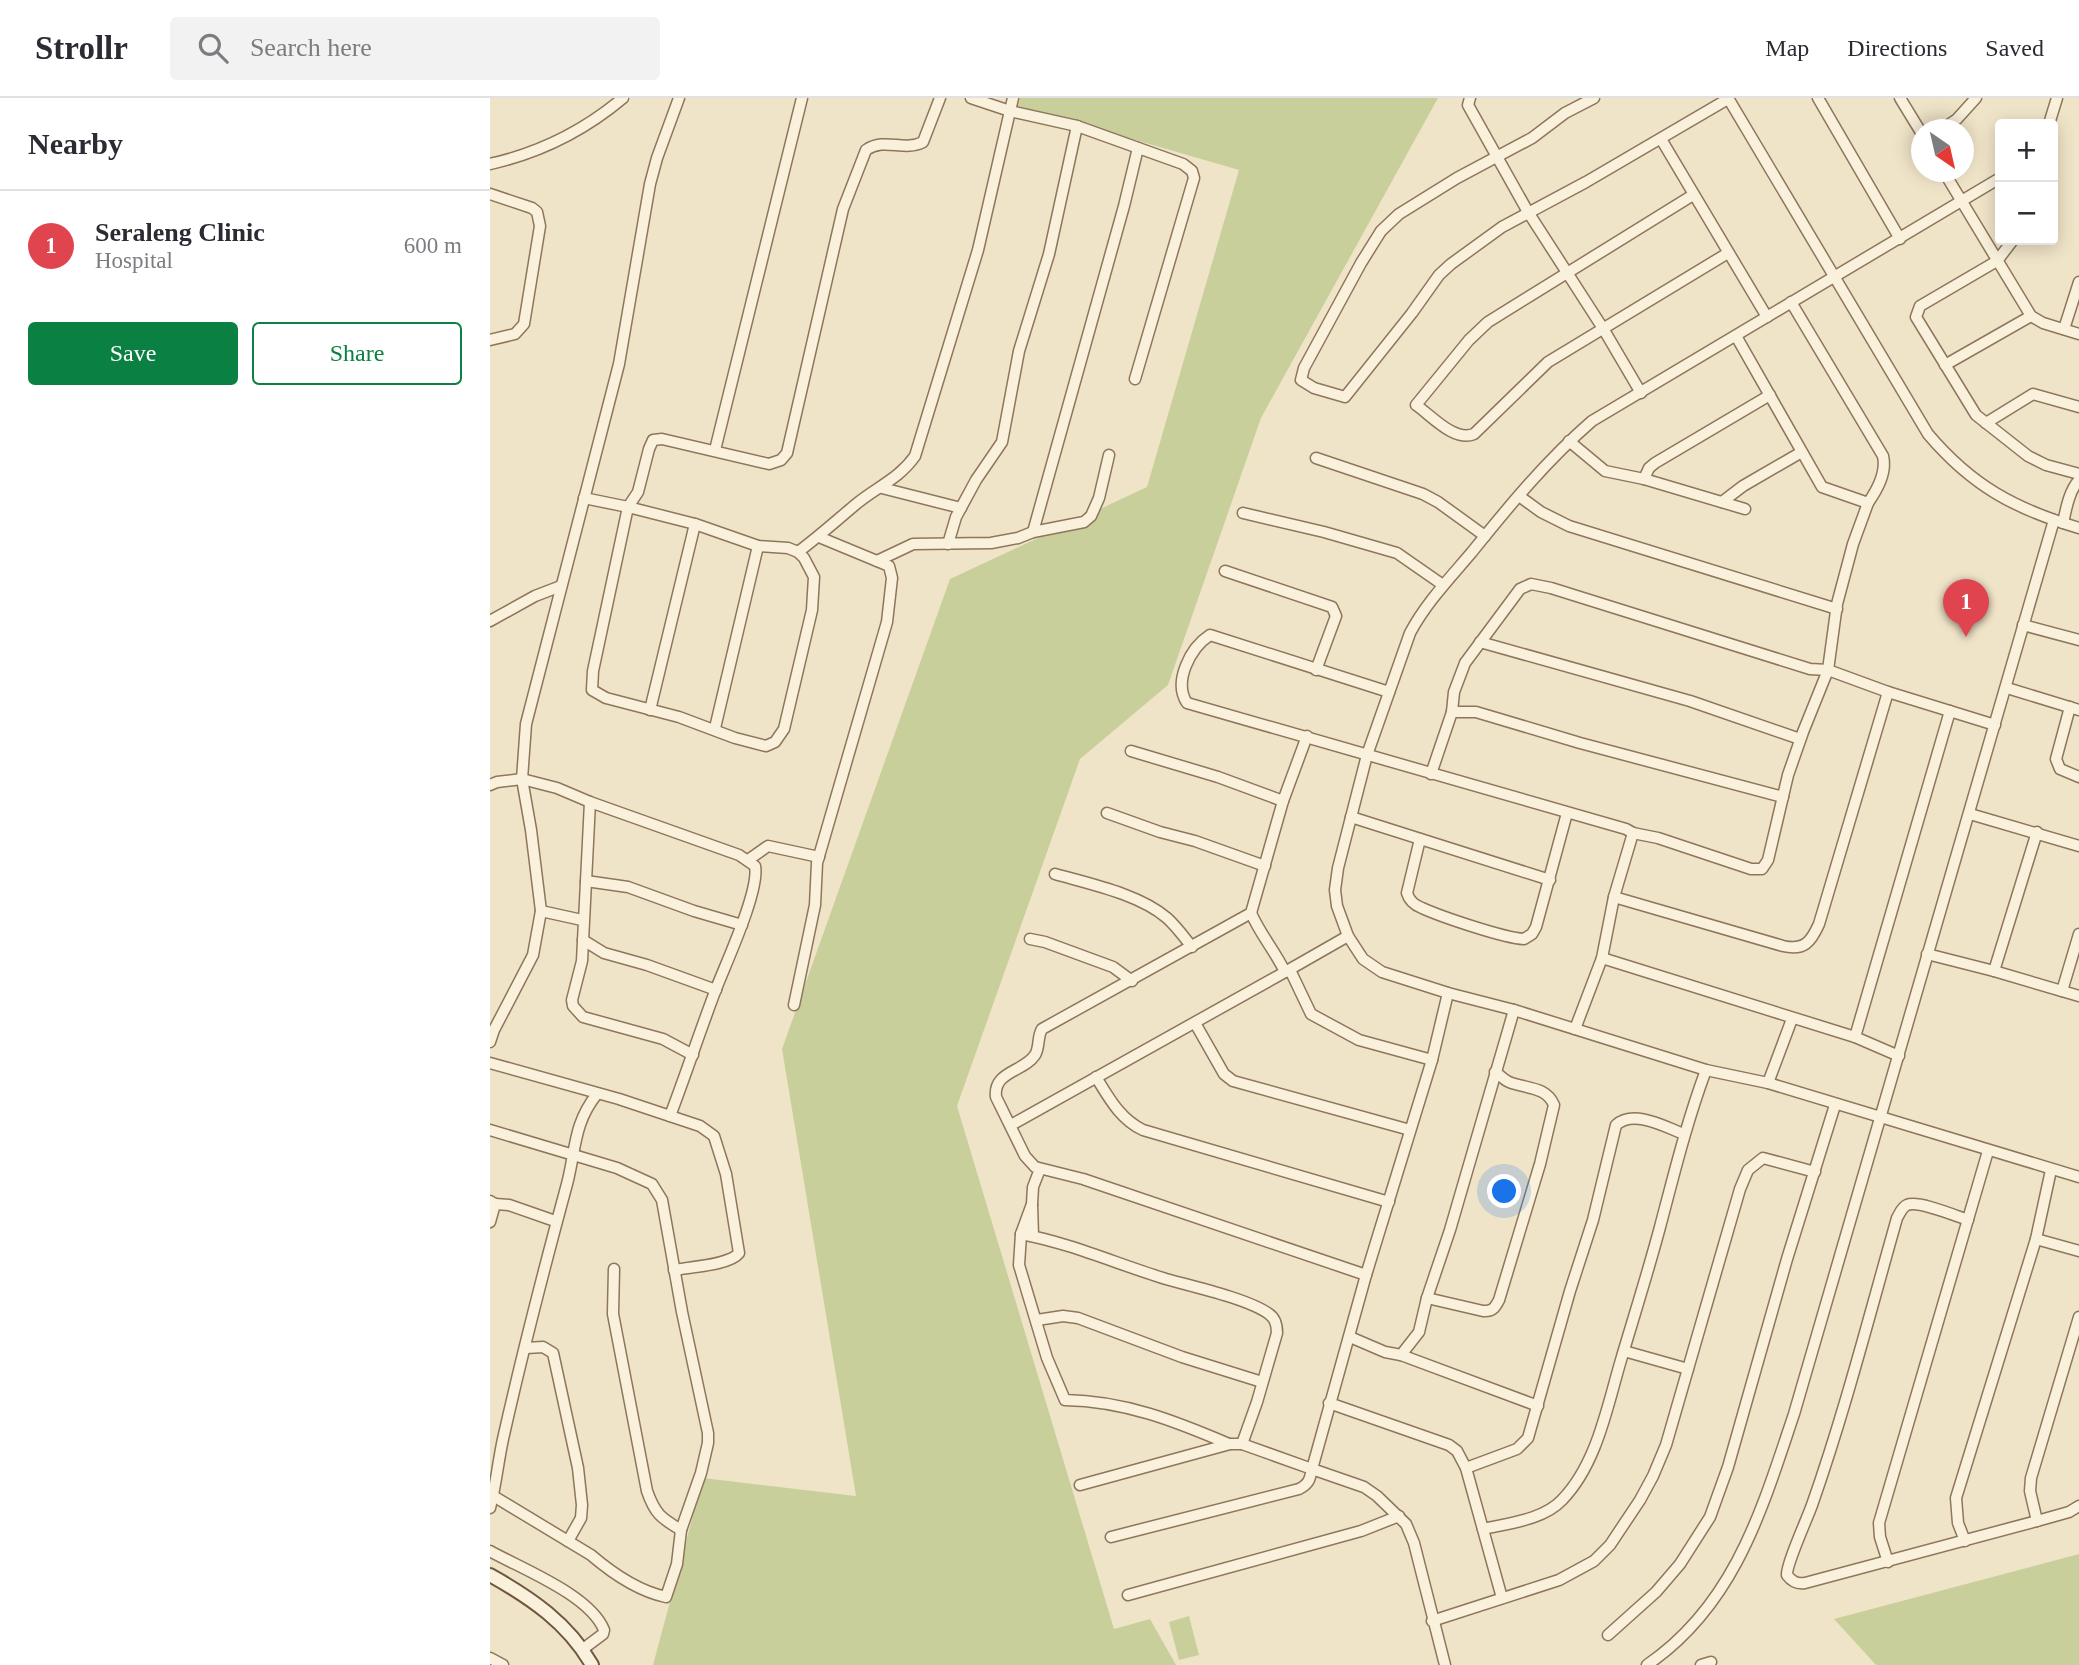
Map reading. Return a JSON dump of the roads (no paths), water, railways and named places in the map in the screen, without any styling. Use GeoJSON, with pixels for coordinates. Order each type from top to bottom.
{"type":"FeatureCollection","features":[{"type":"Feature","properties":{"kind":"street"},"geometry":{"type":"LineString","coordinates":[[490,164],[543,148],[579,129],[623,98]]}},
{"type":"Feature","properties":{"kind":"street"},"geometry":{"type":"LineString","coordinates":[[490,1042],[533,955],[541,911],[522,779],[526,724],[620,364],[650,184],[679,98]]}},
{"type":"Feature","properties":{"kind":"street"},"geometry":{"type":"LineString","coordinates":[[715,450],[802,98]]}},
{"type":"Feature","properties":{"kind":"street"},"geometry":{"type":"LineString","coordinates":[[584,498],[628,507],[695,524],[758,546],[788,548],[798,552],[814,577],[811,610],[780,737],[766,746],[606,698],[592,690],[593,671],[628,507],[638,492],[653,440],[662,439],[769,464],[781,460],[787,453],[844,209],[866,150],[874,145],[888,143],[913,147],[923,142],[940,98]]}},
{"type":"Feature","properties":{"kind":"street"},"geometry":{"type":"LineString","coordinates":[[971,98],[1010,111],[1077,126],[1183,164],[1192,171],[1194,178],[1135,379]]}},
{"type":"Feature","properties":{"kind":"street"},"geometry":{"type":"LineString","coordinates":[[798,552],[857,503],[906,469],[915,456],[978,250],[1013,98]]}},
{"type":"Feature","properties":{"kind":"street"},"geometry":{"type":"LineString","coordinates":[[1470,98],[1468,105],[1528,212],[1641,393]]}},
{"type":"Feature","properties":{"kind":"street"},"geometry":{"type":"LineString","coordinates":[[1594,98],[1565,113],[1532,138],[1497,155],[1399,214],[1381,231],[1344,291],[1304,368],[1301,380],[1314,388],[1345,397],[1439,275],[1502,227],[1586,182],[1728,98],[1928,434],[1945,454],[1991,492],[2079,528]]}},
{"type":"Feature","properties":{"kind":"street"},"geometry":{"type":"LineString","coordinates":[[1818,98],[1900,239]]}},
{"type":"Feature","properties":{"kind":"street"},"geometry":{"type":"LineString","coordinates":[[1900,98],[1913,119]]}},
{"type":"Feature","properties":{"kind":"street"},"geometry":{"type":"LineString","coordinates":[[1957,119],[1976,98]]}},
{"type":"Feature","properties":{"kind":"street"},"geometry":{"type":"LineString","coordinates":[[2051,119],[2057,98]]}},
{"type":"Feature","properties":{"kind":"street"},"geometry":{"type":"LineString","coordinates":[[948,544],[961,508],[1002,442],[1019,351],[1049,254],[1077,126]]}},
{"type":"Feature","properties":{"kind":"street"},"geometry":{"type":"LineString","coordinates":[[1661,139],[1767,317]]}},
{"type":"Feature","properties":{"kind":"street"},"geometry":{"type":"LineString","coordinates":[[1032,532],[1138,148]]}},
{"type":"Feature","properties":{"kind":"street"},"geometry":{"type":"LineString","coordinates":[[1995,181],[1591,421],[1569,441],[1443,586],[1410,633],[1367,755],[1335,890],[1337,906],[1349,936],[1363,960],[1382,972],[1706,1070],[1768,1083],[2079,1177]]}},
{"type":"Feature","properties":{"kind":"street"},"geometry":{"type":"LineString","coordinates":[[1950,182],[2031,316],[2079,334]]}},
{"type":"Feature","properties":{"kind":"street"},"geometry":{"type":"LineString","coordinates":[[490,194],[533,208],[537,212],[540,226],[524,324],[515,334],[490,340]]}},
{"type":"Feature","properties":{"kind":"street"},"geometry":{"type":"LineString","coordinates":[[1693,195],[1488,322],[1469,340],[1416,405],[1456,434],[1466,437],[1474,434],[1548,362],[1728,253]]}},
{"type":"Feature","properties":{"kind":"street"},"geometry":{"type":"LineString","coordinates":[[2009,245],[1997,261],[1917,310],[1916,317],[1968,404],[1986,423],[2028,456],[2079,474]]}},
{"type":"Feature","properties":{"kind":"street"},"geometry":{"type":"LineString","coordinates":[[2064,329],[2079,282]]}},
{"type":"Feature","properties":{"kind":"street"},"geometry":{"type":"LineString","coordinates":[[1389,692],[1210,635],[1204,639],[1188,664],[1181,688],[1187,703],[1658,838],[1751,869],[1762,869],[1768,860],[1800,739],[1828,670],[1837,609],[1853,544],[1885,468],[1882,456],[1791,302]]}},
{"type":"Feature","properties":{"kind":"street"},"geometry":{"type":"LineString","coordinates":[[1945,365],[2031,316]]}},
{"type":"Feature","properties":{"kind":"street"},"geometry":{"type":"LineString","coordinates":[[1736,336],[1800,453],[1822,487],[1868,503]]}},
{"type":"Feature","properties":{"kind":"street"},"geometry":{"type":"LineString","coordinates":[[1986,423],[2033,394],[2079,407]]}},
{"type":"Feature","properties":{"kind":"street"},"geometry":{"type":"LineString","coordinates":[[1644,479],[1649,468],[1656,463],[1770,395]]}},
{"type":"Feature","properties":{"kind":"street"},"geometry":{"type":"LineString","coordinates":[[1569,441],[1605,471],[1644,479],[1745,509]]}},
{"type":"Feature","properties":{"kind":"street"},"geometry":{"type":"LineString","coordinates":[[1722,502],[1743,486],[1800,453]]}},
{"type":"Feature","properties":{"kind":"street"},"geometry":{"type":"LineString","coordinates":[[877,561],[913,544],[991,543],[1084,522],[1091,516],[1099,498],[1109,456]]}},
{"type":"Feature","properties":{"kind":"street"},"geometry":{"type":"LineString","coordinates":[[1316,458],[1423,494],[1485,536]]}},
{"type":"Feature","properties":{"kind":"street"},"geometry":{"type":"LineString","coordinates":[[1648,1665],[1708,1608],[1740,1557],[1755,1526],[1794,1414],[2007,688],[2023,625],[2059,522],[2074,485],[2079,480]]}},
{"type":"Feature","properties":{"kind":"street"},"geometry":{"type":"LineString","coordinates":[[882,488],[961,508]]}},
{"type":"Feature","properties":{"kind":"street"},"geometry":{"type":"LineString","coordinates":[[1519,496],[1541,512],[1569,526],[1837,609]]}},
{"type":"Feature","properties":{"kind":"street"},"geometry":{"type":"LineString","coordinates":[[1243,513],[1397,553],[1443,586]]}},
{"type":"Feature","properties":{"kind":"street"},"geometry":{"type":"LineString","coordinates":[[650,710],[695,524]]}},
{"type":"Feature","properties":{"kind":"street"},"geometry":{"type":"LineString","coordinates":[[794,1005],[815,905],[819,858],[887,622],[892,578],[889,566],[819,537]]}},
{"type":"Feature","properties":{"kind":"street"},"geometry":{"type":"LineString","coordinates":[[715,729],[758,546]]}},
{"type":"Feature","properties":{"kind":"street"},"geometry":{"type":"LineString","coordinates":[[1225,571],[1332,607],[1336,616],[1316,670]]}},
{"type":"Feature","properties":{"kind":"street"},"geometry":{"type":"LineString","coordinates":[[1431,774],[1465,663],[1520,589],[1531,584],[1810,668],[1828,670],[1888,692],[1995,725]]}},
{"type":"Feature","properties":{"kind":"street"},"geometry":{"type":"LineString","coordinates":[[490,621],[535,596],[561,586]]}},
{"type":"Feature","properties":{"kind":"street"},"geometry":{"type":"LineString","coordinates":[[2023,625],[2079,640]]}},
{"type":"Feature","properties":{"kind":"street"},"geometry":{"type":"LineString","coordinates":[[1480,642],[1689,701],[1800,739]]}},
{"type":"Feature","properties":{"kind":"street"},"geometry":{"type":"LineString","coordinates":[[2007,688],[2075,709],[2056,759],[2060,769],[2079,777]]}},
{"type":"Feature","properties":{"kind":"street"},"geometry":{"type":"LineString","coordinates":[[1614,897],[1783,947],[1792,949],[1806,946],[1812,940],[1819,924],[1888,692]]}},
{"type":"Feature","properties":{"kind":"street"},"geometry":{"type":"LineString","coordinates":[[1855,1037],[1950,711]]}},
{"type":"Feature","properties":{"kind":"street"},"geometry":{"type":"LineString","coordinates":[[1452,712],[1476,712],[1580,743],[1783,797]]}},
{"type":"Feature","properties":{"kind":"street"},"geometry":{"type":"LineString","coordinates":[[1307,736],[1283,801],[1251,913],[1311,1014],[1359,1040],[1432,1060]]}},
{"type":"Feature","properties":{"kind":"street"},"geometry":{"type":"LineString","coordinates":[[1131,751],[1218,777],[1283,801]]}},
{"type":"Feature","properties":{"kind":"street"},"geometry":{"type":"LineString","coordinates":[[490,785],[522,779],[557,788],[748,860],[755,866],[756,872],[742,925],[670,1116]]}},
{"type":"Feature","properties":{"kind":"street"},"geometry":{"type":"LineString","coordinates":[[590,802],[583,940],[573,1006],[583,1017],[663,1039],[693,1055]]}},
{"type":"Feature","properties":{"kind":"street"},"geometry":{"type":"LineString","coordinates":[[1107,813],[1265,866]]}},
{"type":"Feature","properties":{"kind":"street"},"geometry":{"type":"LineString","coordinates":[[1419,839],[1406,893],[1410,900],[1422,908],[1520,939],[1528,937],[1536,927],[1567,813]]}},
{"type":"Feature","properties":{"kind":"street"},"geometry":{"type":"LineString","coordinates":[[1970,814],[2079,846]]}},
{"type":"Feature","properties":{"kind":"street"},"geometry":{"type":"LineString","coordinates":[[1351,817],[1550,880]]}},
{"type":"Feature","properties":{"kind":"street"},"geometry":{"type":"LineString","coordinates":[[1994,971],[2037,832]]}},
{"type":"Feature","properties":{"kind":"street"},"geometry":{"type":"LineString","coordinates":[[1575,1029],[1602,958],[1614,897],[1633,833]]}},
{"type":"Feature","properties":{"kind":"street"},"geometry":{"type":"LineString","coordinates":[[748,860],[768,846],[819,858]]}},
{"type":"Feature","properties":{"kind":"street"},"geometry":{"type":"LineString","coordinates":[[1055,874],[1108,889],[1156,909],[1192,947]]}},
{"type":"Feature","properties":{"kind":"street"},"geometry":{"type":"LineString","coordinates":[[586,881],[628,887],[742,925]]}},
{"type":"Feature","properties":{"kind":"street"},"geometry":{"type":"LineString","coordinates":[[541,911],[582,920]]}},
{"type":"Feature","properties":{"kind":"street"},"geometry":{"type":"LineString","coordinates":[[1251,913],[1040,1031],[1038,1048],[1033,1058],[1000,1080],[995,1090],[999,1106],[1025,1156],[1040,1169],[1083,1179],[1366,1275]]}},
{"type":"Feature","properties":{"kind":"street"},"geometry":{"type":"LineString","coordinates":[[2062,991],[2079,933]]}},
{"type":"Feature","properties":{"kind":"street"},"geometry":{"type":"LineString","coordinates":[[1011,1125],[1349,936]]}},
{"type":"Feature","properties":{"kind":"street"},"geometry":{"type":"LineString","coordinates":[[1030,939],[1113,967],[1132,981]]}},
{"type":"Feature","properties":{"kind":"street"},"geometry":{"type":"LineString","coordinates":[[583,940],[604,953],[716,990]]}},
{"type":"Feature","properties":{"kind":"street"},"geometry":{"type":"LineString","coordinates":[[1927,954],[2079,996]]}},
{"type":"Feature","properties":{"kind":"street"},"geometry":{"type":"LineString","coordinates":[[1602,958],[1855,1037],[1899,1056]]}},
{"type":"Feature","properties":{"kind":"street"},"geometry":{"type":"LineString","coordinates":[[1111,1537],[1299,1489],[1310,1480],[1366,1275],[1432,1060],[1448,993]]}},
{"type":"Feature","properties":{"kind":"street"},"geometry":{"type":"LineString","coordinates":[[1401,1355],[1419,1332],[1514,1010]]}},
{"type":"Feature","properties":{"kind":"street"},"geometry":{"type":"LineString","coordinates":[[1768,1083],[1792,1019]]}},
{"type":"Feature","properties":{"kind":"street"},"geometry":{"type":"LineString","coordinates":[[1195,1023],[1224,1074],[1233,1081],[1410,1130]]}},
{"type":"Feature","properties":{"kind":"street"},"geometry":{"type":"LineString","coordinates":[[490,1063],[619,1099],[700,1126],[714,1136],[718,1143],[740,1251],[737,1257],[727,1262],[674,1270]]}},
{"type":"Feature","properties":{"kind":"street"},"geometry":{"type":"LineString","coordinates":[[1483,1529],[1529,1519],[1551,1509],[1569,1492],[1598,1438],[1645,1282],[1684,1134],[1706,1070]]}},
{"type":"Feature","properties":{"kind":"street"},"geometry":{"type":"LineString","coordinates":[[1427,1298],[1483,1311],[1494,1309],[1528,1206],[1554,1105],[1548,1095],[1508,1082],[1495,1072]]}},
{"type":"Feature","properties":{"kind":"street"},"geometry":{"type":"LineString","coordinates":[[1096,1077],[1120,1113],[1132,1125],[1143,1130],[1390,1202]]}},
{"type":"Feature","properties":{"kind":"street"},"geometry":{"type":"LineString","coordinates":[[490,1508],[502,1441],[555,1221],[568,1181],[578,1125],[597,1094]]}},
{"type":"Feature","properties":{"kind":"street"},"geometry":{"type":"LineString","coordinates":[[1608,1635],[1656,1592],[1680,1564],[1710,1517],[1728,1467],[1787,1259],[1835,1104]]}},
{"type":"Feature","properties":{"kind":"street"},"geometry":{"type":"LineString","coordinates":[[1466,1468],[1500,1457],[1525,1443],[1593,1220],[1614,1129],[1627,1118],[1646,1121],[1684,1134]]}},
{"type":"Feature","properties":{"kind":"street"},"geometry":{"type":"LineString","coordinates":[[490,1130],[617,1168],[652,1184],[657,1189],[662,1200],[708,1433],[701,1474],[681,1530],[677,1564],[666,1597],[641,1589],[492,1494]]}},
{"type":"Feature","properties":{"kind":"street"},"geometry":{"type":"LineString","coordinates":[[1888,1562],[1880,1537],[1879,1523],[1988,1151]]}},
{"type":"Feature","properties":{"kind":"street"},"geometry":{"type":"LineString","coordinates":[[1432,1621],[1576,1572],[1594,1561],[1610,1545],[1653,1476],[1666,1445],[1740,1189],[1748,1170],[1763,1158],[1815,1172]]}},
{"type":"Feature","properties":{"kind":"street"},"geometry":{"type":"LineString","coordinates":[[1033,1236],[1033,1187],[1040,1169]]}},
{"type":"Feature","properties":{"kind":"street"},"geometry":{"type":"LineString","coordinates":[[1965,1541],[1958,1523],[1956,1498],[2036,1239],[2051,1170]]}},
{"type":"Feature","properties":{"kind":"street"},"geometry":{"type":"LineString","coordinates":[[490,1222],[492,1202],[555,1221]]}},
{"type":"Feature","properties":{"kind":"street"},"geometry":{"type":"LineString","coordinates":[[1968,1220],[1917,1203],[1906,1205],[1902,1209],[1821,1478],[1786,1570],[1791,1581],[1798,1584],[1965,1541],[2069,1512],[2079,1506]]}},
{"type":"Feature","properties":{"kind":"street"},"geometry":{"type":"LineString","coordinates":[[1032,1204],[1021,1234],[1019,1265],[1047,1358],[1065,1400],[1124,1405],[1230,1444]]}},
{"type":"Feature","properties":{"kind":"street"},"geometry":{"type":"LineString","coordinates":[[1021,1234],[1053,1240],[1245,1303],[1269,1314],[1277,1325],[1277,1333],[1242,1444]]}},
{"type":"Feature","properties":{"kind":"street"},"geometry":{"type":"LineString","coordinates":[[2036,1239],[2079,1251]]}},
{"type":"Feature","properties":{"kind":"street"},"geometry":{"type":"LineString","coordinates":[[614,1269],[613,1314],[647,1491],[653,1509],[662,1519],[681,1530]]}},
{"type":"Feature","properties":{"kind":"street"},"geometry":{"type":"LineString","coordinates":[[1037,1320],[1063,1316],[1078,1318],[1168,1352],[1262,1382]]}},
{"type":"Feature","properties":{"kind":"street"},"geometry":{"type":"LineString","coordinates":[[2037,1521],[2030,1490],[2031,1478],[2079,1317]]}},
{"type":"Feature","properties":{"kind":"street"},"geometry":{"type":"LineString","coordinates":[[1350,1337],[1538,1406]]}},
{"type":"Feature","properties":{"kind":"street"},"geometry":{"type":"LineString","coordinates":[[526,1348],[543,1347],[553,1353],[578,1468],[582,1505],[581,1518],[568,1541]]}},
{"type":"Feature","properties":{"kind":"street"},"geometry":{"type":"LineString","coordinates":[[1624,1350],[1688,1369]]}},
{"type":"Feature","properties":{"kind":"street"},"geometry":{"type":"LineString","coordinates":[[1329,1403],[1449,1445],[1457,1451],[1466,1468],[1502,1598]]}},
{"type":"Feature","properties":{"kind":"street"},"geometry":{"type":"LineString","coordinates":[[1080,1485],[1230,1444],[1242,1444],[1364,1487],[1399,1516],[1415,1543],[1432,1621],[1445,1665]]}},
{"type":"Feature","properties":{"kind":"street"},"geometry":{"type":"LineString","coordinates":[[1128,1595],[1361,1531],[1399,1516]]}},
{"type":"Feature","properties":{"kind":"street"},"geometry":{"type":"LineString","coordinates":[[490,1551],[574,1596],[598,1618],[603,1633],[583,1649]]}},
{"type":"Feature","properties":{"kind":"street"},"geometry":{"type":"LineString","coordinates":[[490,1575],[536,1602],[555,1618],[583,1649],[592,1665]]}},
{"type":"Feature","properties":{"kind":"street"},"geometry":{"type":"LineString","coordinates":[[490,1658],[503,1665]]}},
{"type":"Feature","properties":{"kind":"place","name":"Seraleng Clinic"},"geometry":{"type":"Point","coordinates":[1966,637]}}]}
